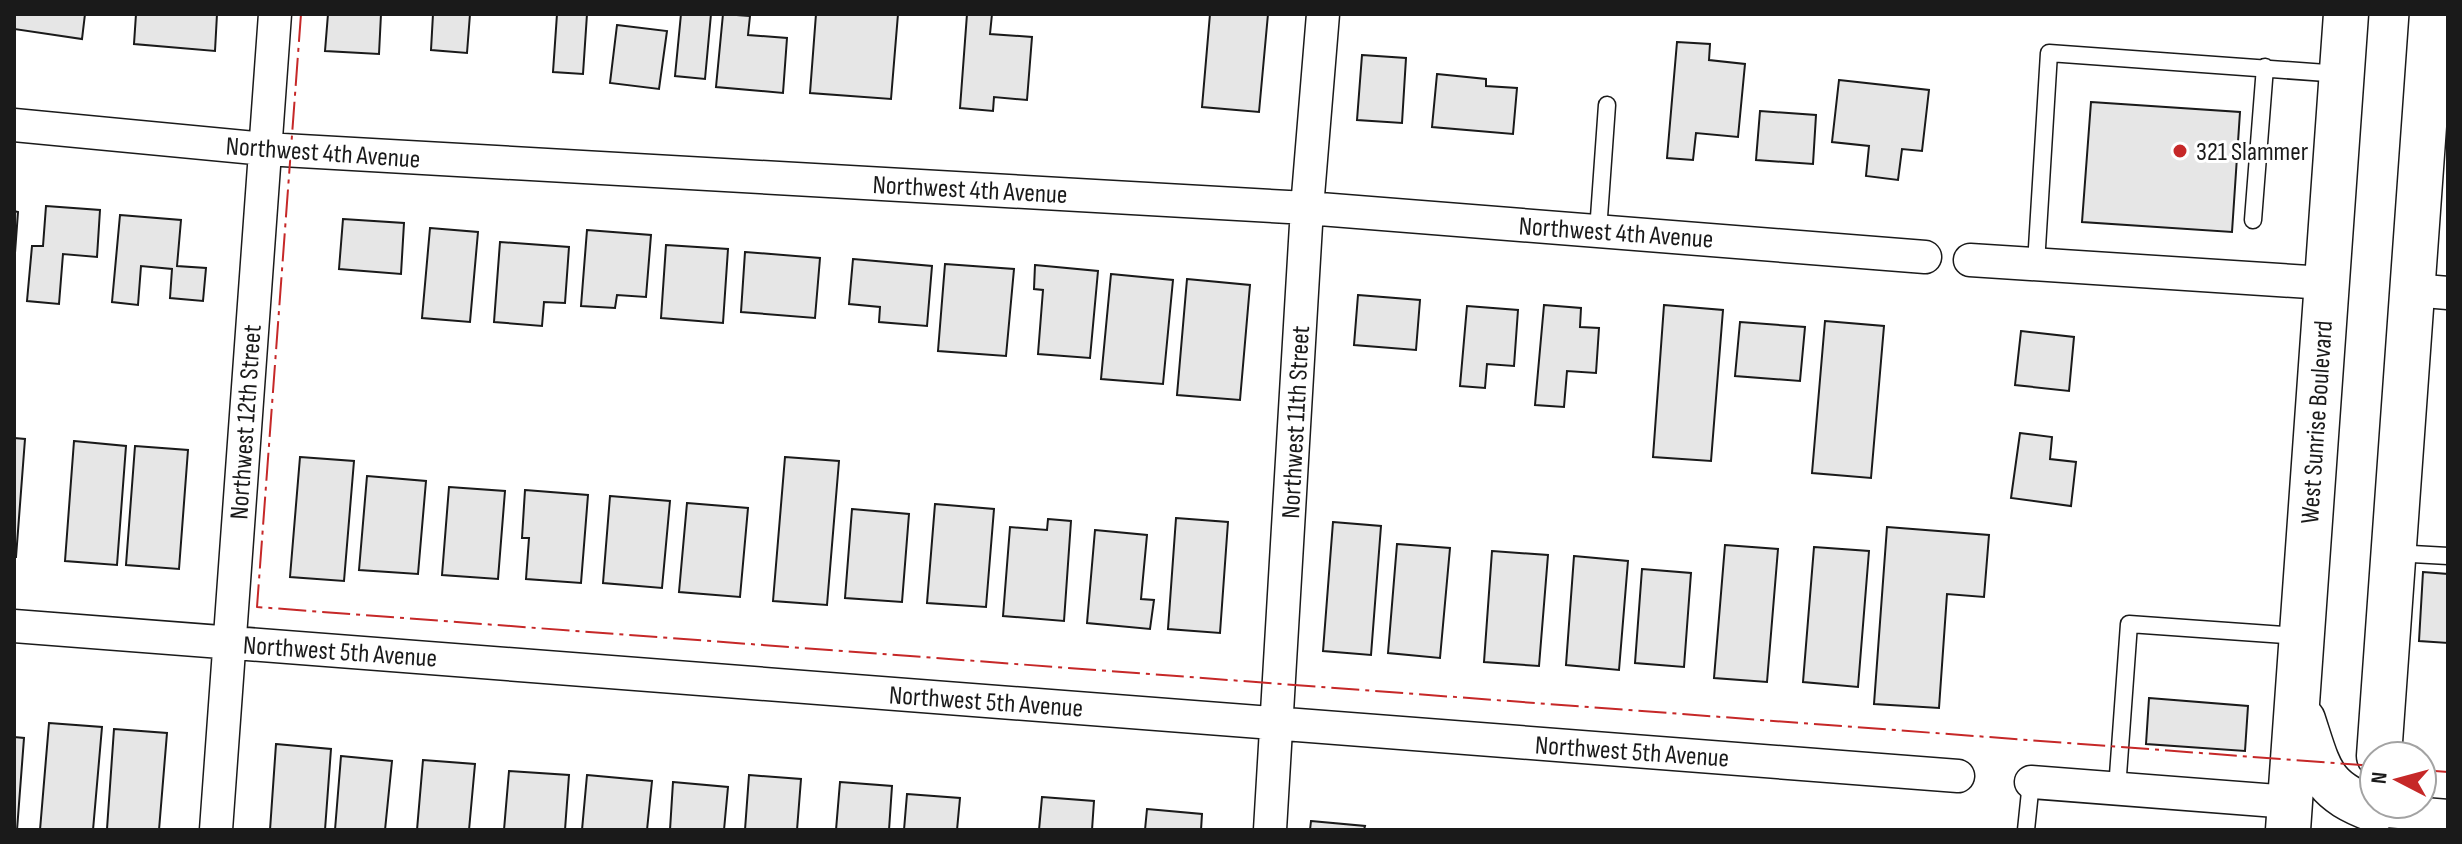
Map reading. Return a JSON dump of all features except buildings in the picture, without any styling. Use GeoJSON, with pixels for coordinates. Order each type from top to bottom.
{"type":"FeatureCollection","features":[{"type":"Feature","properties":{"kind":"main road","name":"West Sunrise Boulevard"},"geometry":{"type":"LineString","coordinates":[[2289,816],[2346,14]]}},
{"type":"Feature","properties":{"kind":"main road"},"geometry":{"type":"LineString","coordinates":[[2380,740],[2394,553],[2430,291],[2436,43]]}},
{"type":"Feature","properties":{"kind":"main road"},"geometry":{"type":"LineString","coordinates":[[2297,703],[2320,770],[2338,795],[2358,806]]}},
{"type":"Feature","properties":{"kind":"street","name":"Northwest 12th Street"},"geometry":{"type":"LineString","coordinates":[[216,830],[275,14]]}},
{"type":"Feature","properties":{"kind":"street","name":"Northwest 11th Street"},"geometry":{"type":"LineString","coordinates":[[1270,830],[1307,208],[1323,14]]}},
{"type":"Feature","properties":{"kind":"street","name":"Northwest 4th Avenue"},"geometry":{"type":"LineString","coordinates":[[14,125],[265,149],[1307,208],[1925,257]]}},
{"type":"Feature","properties":{"kind":"street"},"geometry":{"type":"LineString","coordinates":[[1970,260],[2325,283]]}},
{"type":"Feature","properties":{"kind":"street","name":"Northwest 5th Avenue"},"geometry":{"type":"LineString","coordinates":[[14,626],[1958,776]]}},
{"type":"Feature","properties":{"kind":"street"},"geometry":{"type":"LineString","coordinates":[[2031,782],[2117,789],[2289,816]]}},
{"type":"Feature","properties":{"kind":"lane"},"geometry":{"type":"LineString","coordinates":[[2036,264],[2049,53],[2341,74]]}},
{"type":"Feature","properties":{"kind":"lane"},"geometry":{"type":"LineString","coordinates":[[2253,220],[2265,67]]}},
{"type":"Feature","properties":{"kind":"lane"},"geometry":{"type":"LineString","coordinates":[[1598,231],[1607,105]]}},
{"type":"Feature","properties":{"kind":"lane"},"geometry":{"type":"LineString","coordinates":[[2394,553],[2448,556]]}},
{"type":"Feature","properties":{"kind":"lane"},"geometry":{"type":"LineString","coordinates":[[2117,789],[2129,624],[2302,636]]}},
{"type":"Feature","properties":{"kind":"lane"},"geometry":{"type":"LineString","coordinates":[[2026,830],[2031,782]]}},
{"type":"Feature","properties":{"kind":"power"},"geometry":{"type":"LineString","coordinates":[[301,14],[257,607],[2358,765]]}},
{"type":"Feature","properties":{"kind":"power"},"geometry":{"type":"LineString","coordinates":[[2438,771],[2448,772]]}},
{"type":"Feature","properties":{"kind":"place","name":"321 Slammer"},"geometry":{"type":"Point","coordinates":[2180,151]}}]}
